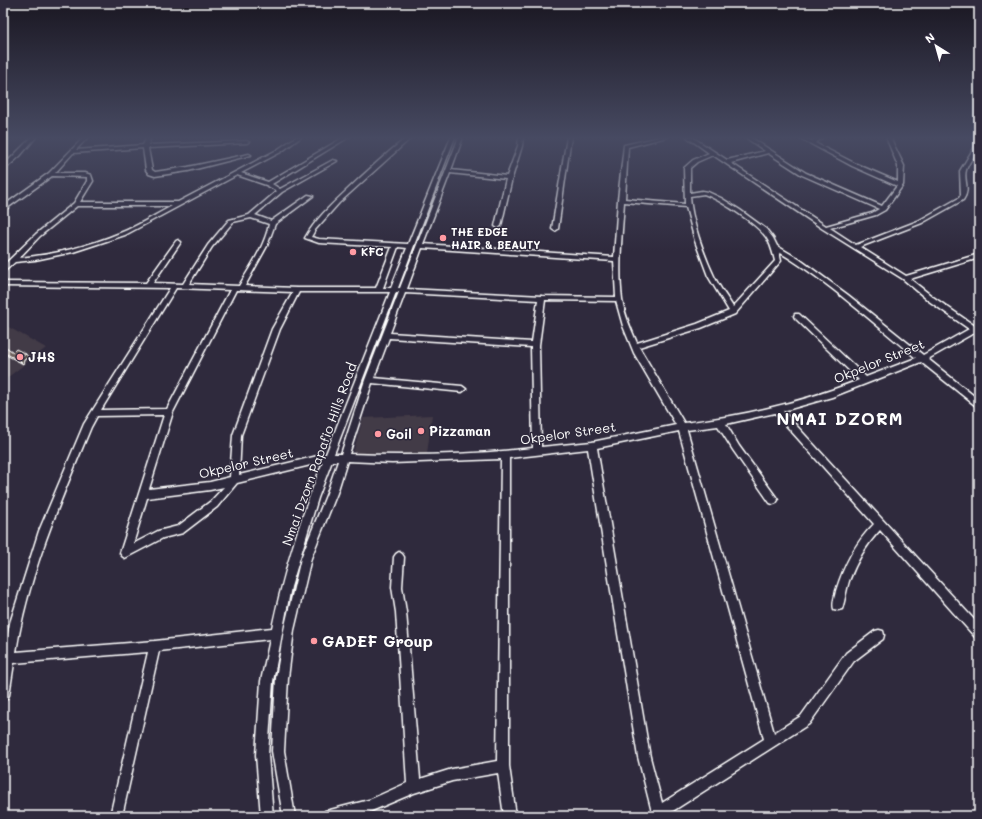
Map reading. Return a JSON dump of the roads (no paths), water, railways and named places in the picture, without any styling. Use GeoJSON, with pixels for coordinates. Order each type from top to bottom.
{"type":"FeatureCollection","features":[{"type":"Feature","properties":{"kind":"street"},"geometry":{"type":"LineString","coordinates":[[4,209],[49,175]]}},
{"type":"Feature","properties":{"kind":"street"},"geometry":{"type":"LineString","coordinates":[[3,270],[38,235],[76,204],[90,181],[89,176],[74,175]]}},
{"type":"Feature","properties":{"kind":"street"},"geometry":{"type":"LineString","coordinates":[[12,260],[54,254],[108,240],[123,234],[232,175]]}},
{"type":"Feature","properties":{"kind":"street"},"geometry":{"type":"LineString","coordinates":[[242,175],[268,184],[280,191]]}},
{"type":"Feature","properties":{"kind":"street"},"geometry":{"type":"LineString","coordinates":[[268,184],[283,175]]}},
{"type":"Feature","properties":{"kind":"street"},"geometry":{"type":"LineString","coordinates":[[185,286],[214,241],[231,221],[251,216],[280,191],[308,175]]}},
{"type":"Feature","properties":{"kind":"street"},"geometry":{"type":"LineString","coordinates":[[367,175],[333,206],[313,228],[308,238],[319,241],[410,246]]}},
{"type":"Feature","properties":{"kind":"street","name":"Nmai Dzorn Papafio Hills Road"},"geometry":{"type":"LineString","coordinates":[[267,816],[262,755],[263,721],[267,681],[278,633],[286,587],[299,541],[329,458],[380,329],[393,290],[438,175]]}},
{"type":"Feature","properties":{"kind":"street","name":"Nmai Dzorn Papafio Hills Road"},"geometry":{"type":"LineString","coordinates":[[289,816],[278,751],[282,678],[289,630],[306,558],[332,493],[368,380],[387,335],[446,175]]}},
{"type":"Feature","properties":{"kind":"street"},"geometry":{"type":"LineString","coordinates":[[488,175],[509,178],[498,226]]}},
{"type":"Feature","properties":{"kind":"street"},"geometry":{"type":"LineString","coordinates":[[555,229],[563,175]]}},
{"type":"Feature","properties":{"kind":"street"},"geometry":{"type":"LineString","coordinates":[[623,175],[617,259],[619,299],[626,326],[635,346],[682,427],[771,742]]}},
{"type":"Feature","properties":{"kind":"street"},"geometry":{"type":"LineString","coordinates":[[687,175],[688,206],[705,262],[733,312]]}},
{"type":"Feature","properties":{"kind":"street"},"geometry":{"type":"LineString","coordinates":[[747,175],[825,228],[905,278],[976,328]]}},
{"type":"Feature","properties":{"kind":"street"},"geometry":{"type":"LineString","coordinates":[[807,175],[883,209]]}},
{"type":"Feature","properties":{"kind":"street"},"geometry":{"type":"LineString","coordinates":[[878,175],[900,185]]}},
{"type":"Feature","properties":{"kind":"street"},"geometry":{"type":"LineString","coordinates":[[825,228],[874,214],[883,209],[900,185],[901,175]]}},
{"type":"Feature","properties":{"kind":"street"},"geometry":{"type":"LineString","coordinates":[[855,247],[920,222],[961,199],[964,195],[963,175]]}},
{"type":"Feature","properties":{"kind":"street"},"geometry":{"type":"LineString","coordinates":[[635,346],[699,326],[733,312],[778,261],[775,247],[762,229],[711,195],[701,193],[688,195]]}},
{"type":"Feature","properties":{"kind":"street"},"geometry":{"type":"LineString","coordinates":[[272,223],[310,196]]}},
{"type":"Feature","properties":{"kind":"street"},"geometry":{"type":"LineString","coordinates":[[621,200],[688,206]]}},
{"type":"Feature","properties":{"kind":"street"},"geometry":{"type":"LineString","coordinates":[[76,204],[180,204]]}},
{"type":"Feature","properties":{"kind":"street"},"geometry":{"type":"LineString","coordinates":[[251,216],[272,223]]}},
{"type":"Feature","properties":{"kind":"street"},"geometry":{"type":"LineString","coordinates":[[272,223],[272,228],[266,242],[238,288],[169,412],[125,553],[161,534],[180,530],[214,504],[234,481],[236,435],[276,329],[297,290]]}},
{"type":"Feature","properties":{"kind":"street"},"geometry":{"type":"LineString","coordinates":[[148,285],[178,242]]}},
{"type":"Feature","properties":{"kind":"street"},"geometry":{"type":"LineString","coordinates":[[379,290],[395,246]]}},
{"type":"Feature","properties":{"kind":"street"},"geometry":{"type":"LineString","coordinates":[[420,246],[617,259]]}},
{"type":"Feature","properties":{"kind":"street"},"geometry":{"type":"LineString","coordinates":[[775,247],[803,265],[924,358],[979,404]]}},
{"type":"Feature","properties":{"kind":"street"},"geometry":{"type":"LineString","coordinates":[[905,278],[979,256]]}},
{"type":"Feature","properties":{"kind":"street"},"geometry":{"type":"LineString","coordinates":[[3,284],[148,285],[297,290],[403,290],[542,298],[619,299]]}},
{"type":"Feature","properties":{"kind":"street"},"geometry":{"type":"LineString","coordinates":[[3,694],[15,623],[44,531],[88,426],[174,286]]}},
{"type":"Feature","properties":{"kind":"street"},"geometry":{"type":"LineString","coordinates":[[538,452],[536,346],[542,298]]}},
{"type":"Feature","properties":{"kind":"street"},"geometry":{"type":"LineString","coordinates":[[797,316],[865,381]]}},
{"type":"Feature","properties":{"kind":"street","name":"Okpelor Street"},"geometry":{"type":"LineString","coordinates":[[144,494],[210,486],[329,458],[392,459],[505,455],[538,452],[592,445],[682,427],[720,422],[777,410],[829,395],[924,358],[976,328]]}},
{"type":"Feature","properties":{"kind":"street"},"geometry":{"type":"LineString","coordinates":[[387,335],[536,346]]}},
{"type":"Feature","properties":{"kind":"street"},"geometry":{"type":"LineString","coordinates":[[368,380],[462,389]]}},
{"type":"Feature","properties":{"kind":"street"},"geometry":{"type":"LineString","coordinates":[[777,410],[979,633]]}},
{"type":"Feature","properties":{"kind":"street"},"geometry":{"type":"LineString","coordinates":[[96,413],[169,412]]}},
{"type":"Feature","properties":{"kind":"street"},"geometry":{"type":"LineString","coordinates":[[720,422],[736,448],[774,500]]}},
{"type":"Feature","properties":{"kind":"street"},"geometry":{"type":"LineString","coordinates":[[592,445],[644,757],[659,815],[805,720],[850,657],[879,635]]}},
{"type":"Feature","properties":{"kind":"street"},"geometry":{"type":"LineString","coordinates":[[505,455],[503,766],[510,816]]}},
{"type":"Feature","properties":{"kind":"street"},"geometry":{"type":"LineString","coordinates":[[838,605],[843,581],[858,549],[869,534],[880,524]]}},
{"type":"Feature","properties":{"kind":"street"},"geometry":{"type":"LineString","coordinates":[[399,558],[397,586],[401,612],[414,787]]}},
{"type":"Feature","properties":{"kind":"street"},"geometry":{"type":"LineString","coordinates":[[10,658],[155,646],[278,633]]}},
{"type":"Feature","properties":{"kind":"street"},"geometry":{"type":"LineString","coordinates":[[116,816],[155,646]]}},
{"type":"Feature","properties":{"kind":"street"},"geometry":{"type":"LineString","coordinates":[[330,816],[369,806],[414,787],[452,775],[503,766]]}},
{"type":"Feature","properties":{"kind":"place","name":"THE EDGE HAIR & BEAUTY"},"geometry":{"type":"Point","coordinates":[443,238]}},
{"type":"Feature","properties":{"kind":"place","name":"KFC"},"geometry":{"type":"Point","coordinates":[353,252]}},
{"type":"Feature","properties":{"kind":"place","name":"JHS"},"geometry":{"type":"Point","coordinates":[20,357]}},
{"type":"Feature","properties":{"kind":"place","name":"Pizzaman"},"geometry":{"type":"Point","coordinates":[421,431]}},
{"type":"Feature","properties":{"kind":"place","name":"Goil"},"geometry":{"type":"Point","coordinates":[378,434]}},
{"type":"Feature","properties":{"kind":"place","name":"GADEF Group"},"geometry":{"type":"Point","coordinates":[314,641]}},
{"type":"Feature","properties":{"kind":"district","name":"NMAI DZORM"},"geometry":{"type":"Point","coordinates":[840,419]}}]}
